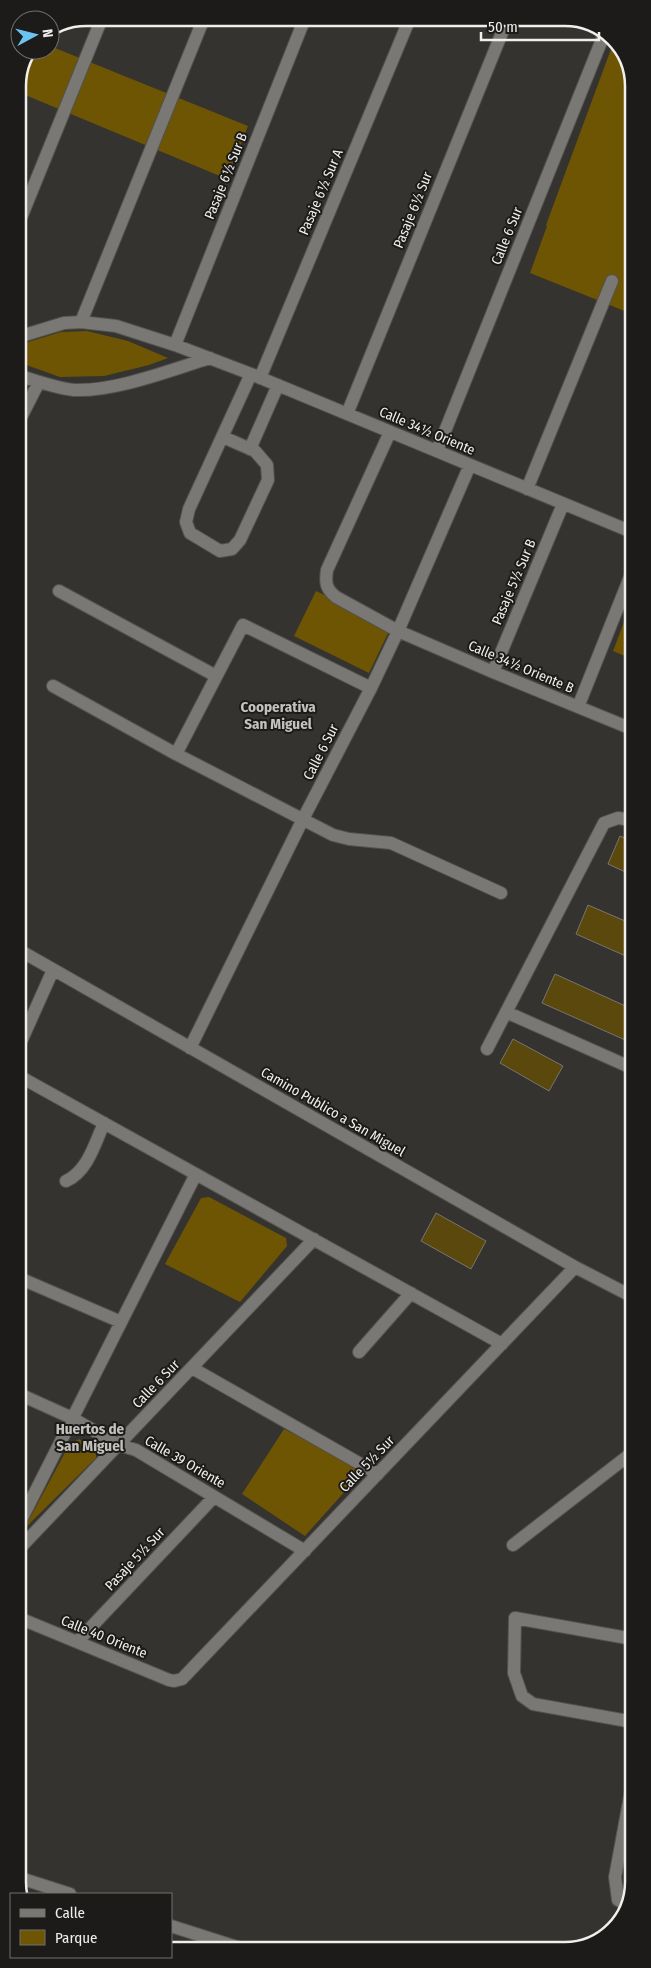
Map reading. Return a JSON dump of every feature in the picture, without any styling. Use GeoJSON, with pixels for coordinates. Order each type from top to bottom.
{"type":"FeatureCollection","features":[{"type":"Feature","properties":{"kind":"street"},"geometry":{"type":"LineString","coordinates":[[26,205],[99,26]]}},
{"type":"Feature","properties":{"kind":"street"},"geometry":{"type":"LineString","coordinates":[[81,322],[201,26]]}},
{"type":"Feature","properties":{"kind":"street","name":"Pasaje 6½ Sur B"},"geometry":{"type":"LineString","coordinates":[[174,345],[302,26]]}},
{"type":"Feature","properties":{"kind":"street","name":"Pasaje 6½ Sur A"},"geometry":{"type":"LineString","coordinates":[[256,376],[407,26]]}},
{"type":"Feature","properties":{"kind":"street","name":"Pasaje 6½ Sur"},"geometry":{"type":"LineString","coordinates":[[347,414],[505,26]]}},
{"type":"Feature","properties":{"kind":"street","name":"Calle 6 Sur"},"geometry":{"type":"LineString","coordinates":[[437,451],[602,40]]}},
{"type":"Feature","properties":{"kind":"street"},"geometry":{"type":"LineString","coordinates":[[527,489],[612,281]]}},
{"type":"Feature","properties":{"kind":"street","name":"Calle 34½ Oriente"},"geometry":{"type":"LineString","coordinates":[[26,333],[46,327],[81,322],[116,326],[174,345],[256,376],[625,529]]}},
{"type":"Feature","properties":{"kind":"street"},"geometry":{"type":"LineString","coordinates":[[26,378],[72,390],[99,389],[210,358]]}},
{"type":"Feature","properties":{"kind":"street"},"geometry":{"type":"LineString","coordinates":[[223,437],[255,451],[267,465],[268,480],[240,540],[232,549],[220,551],[190,533],[186,522],[189,508],[223,437],[256,376]]}},
{"type":"Feature","properties":{"kind":"street"},"geometry":{"type":"LineString","coordinates":[[26,406],[38,382]]}},
{"type":"Feature","properties":{"kind":"street"},"geometry":{"type":"LineString","coordinates":[[250,449],[278,385]]}},
{"type":"Feature","properties":{"kind":"street","name":"Calle 34½ Oriente B"},"geometry":{"type":"LineString","coordinates":[[390,432],[327,570],[325,581],[328,591],[398,631],[625,726]]}},
{"type":"Feature","properties":{"kind":"street","name":"Calle 6 Sur"},"geometry":{"type":"LineString","coordinates":[[190,1048],[304,819],[372,688],[470,465]]}},
{"type":"Feature","properties":{"kind":"street","name":"Pasaje 5½ Sur B"},"geometry":{"type":"LineString","coordinates":[[493,672],[563,504]]}},
{"type":"Feature","properties":{"kind":"street"},"geometry":{"type":"LineString","coordinates":[[578,707],[625,590]]}},
{"type":"Feature","properties":{"kind":"street"},"geometry":{"type":"LineString","coordinates":[[59,591],[216,676]]}},
{"type":"Feature","properties":{"kind":"street"},"geometry":{"type":"LineString","coordinates":[[176,754],[243,625],[372,688]]}},
{"type":"Feature","properties":{"kind":"street"},"geometry":{"type":"LineString","coordinates":[[53,686],[176,754],[333,835],[350,839],[391,843],[501,894]]}},
{"type":"Feature","properties":{"kind":"street"},"geometry":{"type":"LineString","coordinates":[[487,1050],[604,823],[618,818],[625,819]]}},
{"type":"Feature","properties":{"kind":"street","name":"Camino Publico a San Miguel"},"geometry":{"type":"LineString","coordinates":[[26,954],[576,1267],[625,1293]]}},
{"type":"Feature","properties":{"kind":"street"},"geometry":{"type":"LineString","coordinates":[[26,1030],[53,970]]}},
{"type":"Feature","properties":{"kind":"street"},"geometry":{"type":"LineString","coordinates":[[506,1012],[625,1065]]}},
{"type":"Feature","properties":{"kind":"street"},"geometry":{"type":"LineString","coordinates":[[26,1080],[502,1344]]}},
{"type":"Feature","properties":{"kind":"street"},"geometry":{"type":"LineString","coordinates":[[66,1181],[76,1175],[84,1165],[104,1123]]}},
{"type":"Feature","properties":{"kind":"street"},"geometry":{"type":"LineString","coordinates":[[26,1501],[72,1418],[196,1174]]}},
{"type":"Feature","properties":{"kind":"street","name":"Calle 6 Sur"},"geometry":{"type":"LineString","coordinates":[[26,1542],[314,1240]]}},
{"type":"Feature","properties":{"kind":"street","name":"Calle 5½ Sur"},"geometry":{"type":"LineString","coordinates":[[178,1680],[186,1676],[576,1267]]}},
{"type":"Feature","properties":{"kind":"street"},"geometry":{"type":"LineString","coordinates":[[26,1281],[121,1322]]}},
{"type":"Feature","properties":{"kind":"street"},"geometry":{"type":"LineString","coordinates":[[359,1352],[411,1293]]}},
{"type":"Feature","properties":{"kind":"street"},"geometry":{"type":"LineString","coordinates":[[192,1368],[378,1474]]}},
{"type":"Feature","properties":{"kind":"street","name":"Calle 39 Oriente"},"geometry":{"type":"LineString","coordinates":[[26,1397],[72,1418],[119,1445],[136,1450],[305,1551]]}},
{"type":"Feature","properties":{"kind":"street"},"geometry":{"type":"LineString","coordinates":[[513,1546],[625,1458]]}},
{"type":"Feature","properties":{"kind":"street","name":"Pasaje 5½ Sur"},"geometry":{"type":"LineString","coordinates":[[77,1642],[214,1497]]}},
{"type":"Feature","properties":{"kind":"street"},"geometry":{"type":"LineString","coordinates":[[625,1638],[515,1618],[514,1673],[522,1696],[533,1704],[625,1721]]}},
{"type":"Feature","properties":{"kind":"street","name":"Calle 40 Oriente"},"geometry":{"type":"LineString","coordinates":[[26,1621],[169,1680],[178,1680]]}},
{"type":"Feature","properties":{"kind":"street"},"geometry":{"type":"LineString","coordinates":[[622,1902],[618,1900],[615,1877],[625,1823]]}},
{"type":"Feature","properties":{"kind":"street"},"geometry":{"type":"LineString","coordinates":[[26,1880],[67,1893]]}},
{"type":"Feature","properties":{"kind":"street"},"geometry":{"type":"LineString","coordinates":[[172,1926],[221,1942]]}},
{"type":"Feature","properties":{"kind":"green space"},"geometry":{"type":"Polygon","coordinates":[[[611,48],[619,60],[625,86],[625,311],[530,273],[611,48]]]}},
{"type":"Feature","properties":{"kind":"green space"},"geometry":{"type":"Polygon","coordinates":[[[60,50],[248,126],[227,179],[26,95],[27,74],[32,60],[60,60],[60,50]]]}},
{"type":"Feature","properties":{"kind":"green space"},"geometry":{"type":"Polygon","coordinates":[[[87,331],[128,341],[168,358],[149,365],[104,376],[60,377],[26,365],[26,343],[61,332],[87,331]]]}},
{"type":"Feature","properties":{"kind":"green space"},"geometry":{"type":"Polygon","coordinates":[[[316,591],[391,627],[369,673],[294,636],[316,591]]]}},
{"type":"Feature","properties":{"kind":"green space"},"geometry":{"type":"Polygon","coordinates":[[[625,619],[625,656],[613,651],[625,619]]]}},
{"type":"Feature","properties":{"kind":"green space"},"geometry":{"type":"Polygon","coordinates":[[[209,1197],[286,1238],[287,1246],[240,1302],[165,1264],[201,1198],[209,1197]]]}},
{"type":"Feature","properties":{"kind":"green space"},"geometry":{"type":"Polygon","coordinates":[[[284,1429],[364,1470],[305,1536],[242,1494],[284,1429]]]}},
{"type":"Feature","properties":{"kind":"green space"},"geometry":{"type":"Polygon","coordinates":[[[79,1439],[96,1451],[96,1458],[26,1527],[26,1525],[69,1445],[79,1439]]]}},
{"type":"Feature","properties":{"kind":"building"},"geometry":{"type":"Polygon","coordinates":[[[620,836],[625,838],[625,872],[608,864],[620,836]]]}},
{"type":"Feature","properties":{"kind":"building"},"geometry":{"type":"Polygon","coordinates":[[[588,905],[625,921],[625,956],[576,934],[588,905]]]}},
{"type":"Feature","properties":{"kind":"building"},"geometry":{"type":"Polygon","coordinates":[[[555,974],[625,1006],[625,1040],[542,1003],[555,974]]]}},
{"type":"Feature","properties":{"kind":"building"},"geometry":{"type":"Polygon","coordinates":[[[513,1039],[563,1066],[549,1091],[500,1063],[513,1039]]]}},
{"type":"Feature","properties":{"kind":"building"},"geometry":{"type":"Polygon","coordinates":[[[436,1213],[486,1241],[471,1269],[421,1241],[436,1213]]]}},
{"type":"Feature","properties":{"kind":"district","name":"Cooperativa San Miguel"},"geometry":{"type":"Point","coordinates":[278,716]}},
{"type":"Feature","properties":{"kind":"district","name":"Huertos de San Miguel"},"geometry":{"type":"Point","coordinates":[90,1438]}}]}
